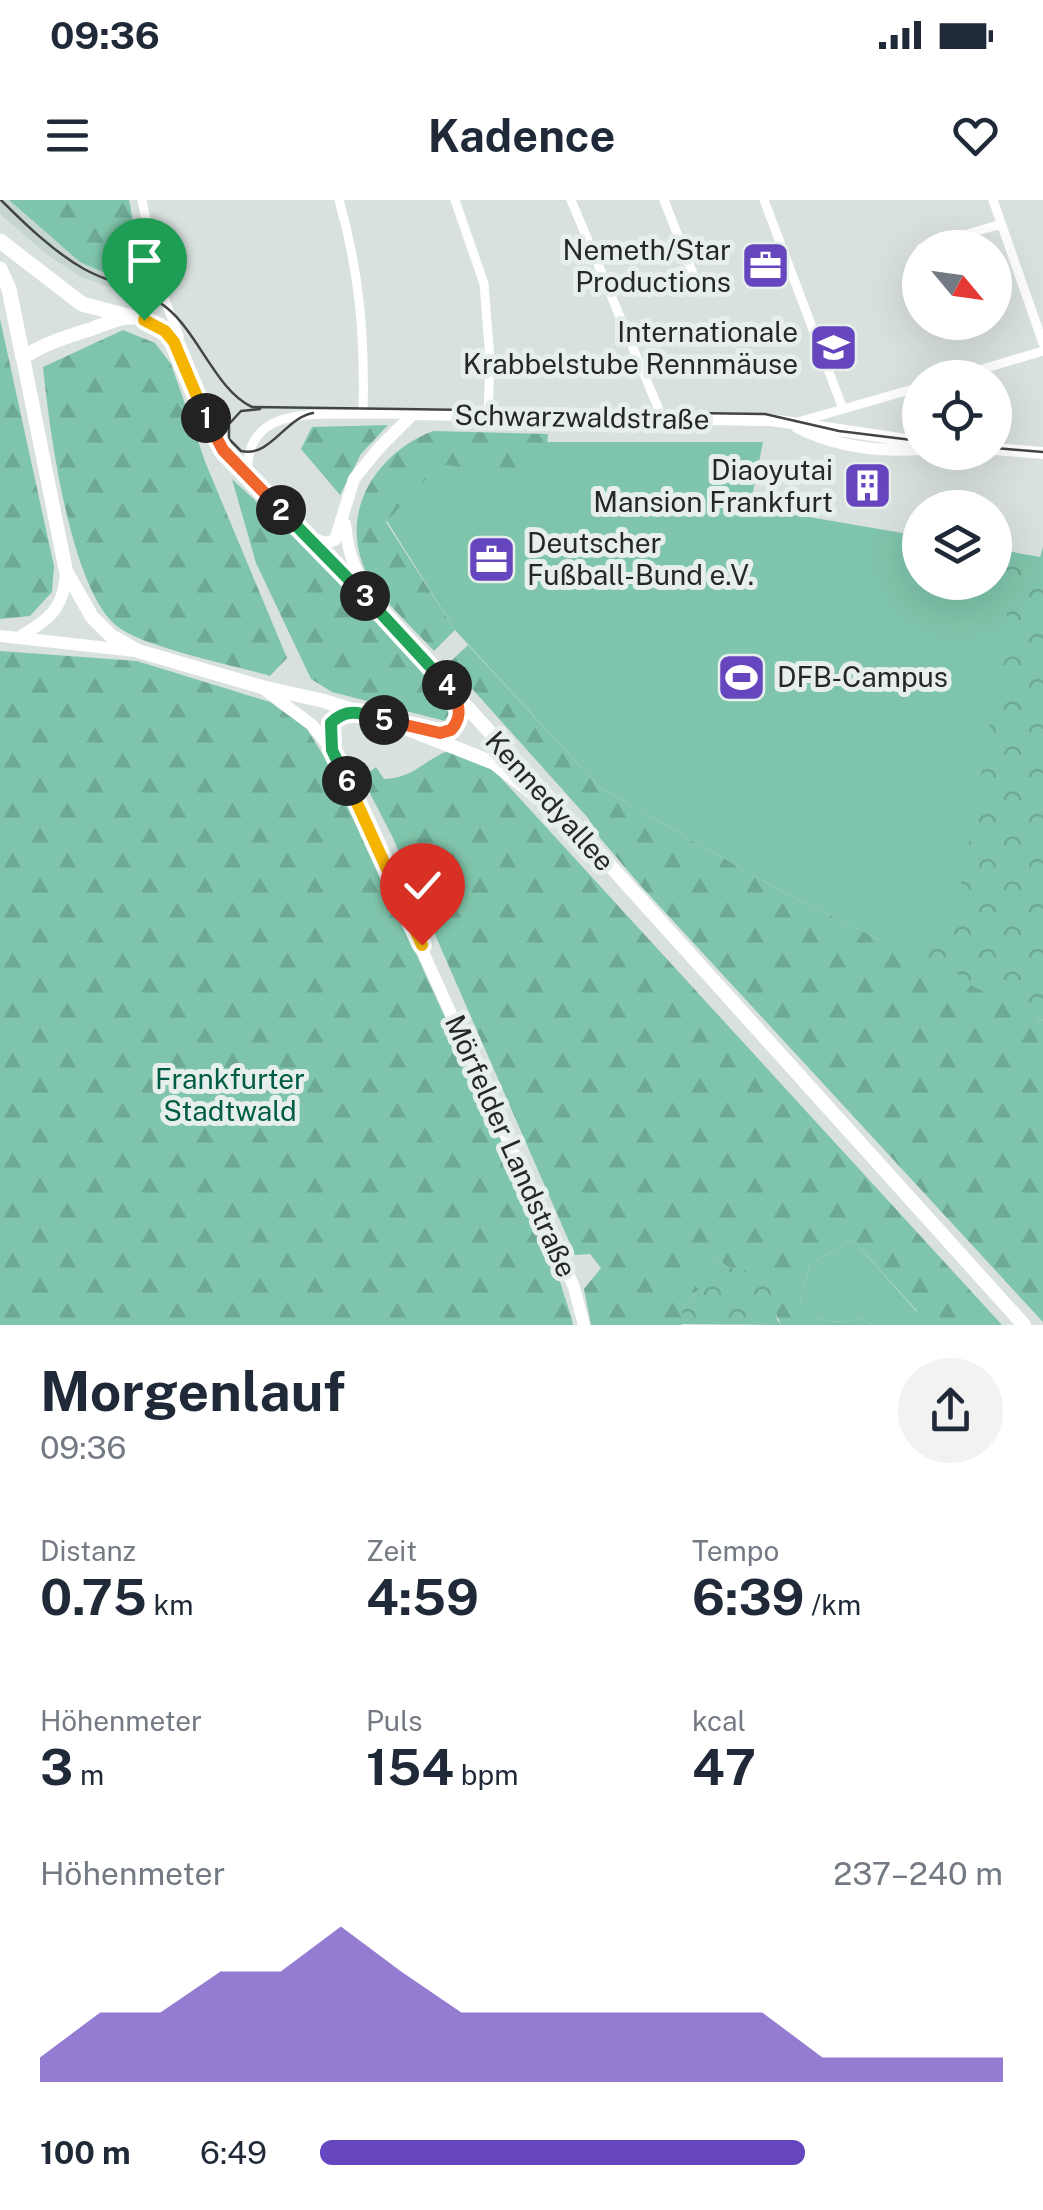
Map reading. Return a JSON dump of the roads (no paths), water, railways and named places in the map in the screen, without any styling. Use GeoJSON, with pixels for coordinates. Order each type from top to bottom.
{"type":"FeatureCollection","features":[{"type":"Feature","properties":{"kind":"highway"},"geometry":{"type":"LineString","coordinates":[[0,241],[82,304],[132,317]]}},
{"type":"Feature","properties":{"kind":"highway"},"geometry":{"type":"LineString","coordinates":[[0,269],[9,289],[23,358]]}},
{"type":"Feature","properties":{"kind":"main road","name":"Kennedyallee"},"geometry":{"type":"LineString","coordinates":[[132,317],[165,331],[180,352],[216,439],[248,477],[452,691],[1024,1325]]}},
{"type":"Feature","properties":{"kind":"main road"},"geometry":{"type":"LineString","coordinates":[[20,637],[60,605],[66,571],[23,358],[44,346],[132,317]]}},
{"type":"Feature","properties":{"kind":"main road","name":"Schwarzwaldstraße"},"geometry":{"type":"LineString","coordinates":[[413,414],[750,420],[902,442]]}},
{"type":"Feature","properties":{"kind":"main road"},"geometry":{"type":"LineString","coordinates":[[308,537],[334,542],[351,484],[362,467],[413,414]]}},
{"type":"Feature","properties":{"kind":"main road"},"geometry":{"type":"LineString","coordinates":[[1012,450],[1043,452]]}},
{"type":"Feature","properties":{"kind":"main road"},"geometry":{"type":"LineString","coordinates":[[345,514],[350,559],[379,612]]}},
{"type":"Feature","properties":{"kind":"main road"},"geometry":{"type":"LineString","coordinates":[[66,571],[92,617],[110,635],[138,651]]}},
{"type":"Feature","properties":{"kind":"main road"},"geometry":{"type":"LineString","coordinates":[[0,636],[138,651],[357,711],[494,763],[562,816]]}},
{"type":"Feature","properties":{"kind":"main road","name":"Mörfelder Landstraße"},"geometry":{"type":"LineString","coordinates":[[262,688],[312,726],[332,750],[574,1286],[584,1325]]}},
{"type":"Feature","properties":{"kind":"main road"},"geometry":{"type":"LineString","coordinates":[[381,719],[447,732],[460,717],[452,691]]}},
{"type":"Feature","properties":{"kind":"main road"},"geometry":{"type":"LineString","coordinates":[[332,750],[331,723],[342,714],[357,711]]}},
{"type":"Feature","properties":{"kind":"street"},"geometry":{"type":"LineString","coordinates":[[142,200],[160,288],[179,336],[180,352]]}},
{"type":"Feature","properties":{"kind":"street"},"geometry":{"type":"LineString","coordinates":[[339,200],[363,315],[363,414]]}},
{"type":"Feature","properties":{"kind":"street"},"geometry":{"type":"LineString","coordinates":[[456,200],[484,284],[490,359],[488,415]]}},
{"type":"Feature","properties":{"kind":"street"},"geometry":{"type":"LineString","coordinates":[[572,200],[662,417]]}},
{"type":"Feature","properties":{"kind":"street"},"geometry":{"type":"LineString","coordinates":[[664,200],[695,280]]}},
{"type":"Feature","properties":{"kind":"street"},"geometry":{"type":"LineString","coordinates":[[764,200],[843,409]]}},
{"type":"Feature","properties":{"kind":"street"},"geometry":{"type":"LineString","coordinates":[[993,200],[1043,343]]}},
{"type":"Feature","properties":{"kind":"street"},"geometry":{"type":"LineString","coordinates":[[981,230],[1002,224]]}},
{"type":"Feature","properties":{"kind":"street"},"geometry":{"type":"LineString","coordinates":[[132,317],[154,306],[160,288]]}},
{"type":"Feature","properties":{"kind":"street"},"geometry":{"type":"LineString","coordinates":[[1012,361],[1043,352]]}},
{"type":"Feature","properties":{"kind":"street"},"geometry":{"type":"LineString","coordinates":[[790,424],[902,392]]}},
{"type":"Feature","properties":{"kind":"street","name":"Schwarzwaldstraße"},"geometry":{"type":"LineString","coordinates":[[248,477],[249,452],[258,437],[282,418],[302,414],[413,414]]}},
{"type":"Feature","properties":{"kind":"tram line"},"geometry":{"type":"LineString","coordinates":[[1,200],[73,262],[167,308],[228,388],[252,407],[765,414],[839,431],[902,439]]}},
{"type":"Feature","properties":{"kind":"tram line"},"geometry":{"type":"LineString","coordinates":[[260,409],[241,411],[229,424],[229,439],[241,451],[261,449],[294,422],[313,413]]}},
{"type":"Feature","properties":{"kind":"tram line"},"geometry":{"type":"LineString","coordinates":[[1012,449],[1043,452]]}},
{"type":"Feature","properties":{"kind":"place","name":"Nemeth/Star Productions"},"geometry":{"type":"Point","coordinates":[766,266]}},
{"type":"Feature","properties":{"kind":"place","name":"Internationale Krabbelstube Rennmäuse"},"geometry":{"type":"Point","coordinates":[833,348]}},
{"type":"Feature","properties":{"kind":"place","name":"Diaoyutai Mansion Frankfurt"},"geometry":{"type":"Point","coordinates":[868,486]}},
{"type":"Feature","properties":{"kind":"place","name":"Deutscher Fußball-Bund e.V."},"geometry":{"type":"Point","coordinates":[492,559]}},
{"type":"Feature","properties":{"kind":"place","name":"DFB-Campus"},"geometry":{"type":"Point","coordinates":[742,677]}},
{"type":"Feature","properties":{"kind":"park label","name":"Frankfurter Stadtwald"},"geometry":{"type":"Point","coordinates":[230,1095]}}]}
